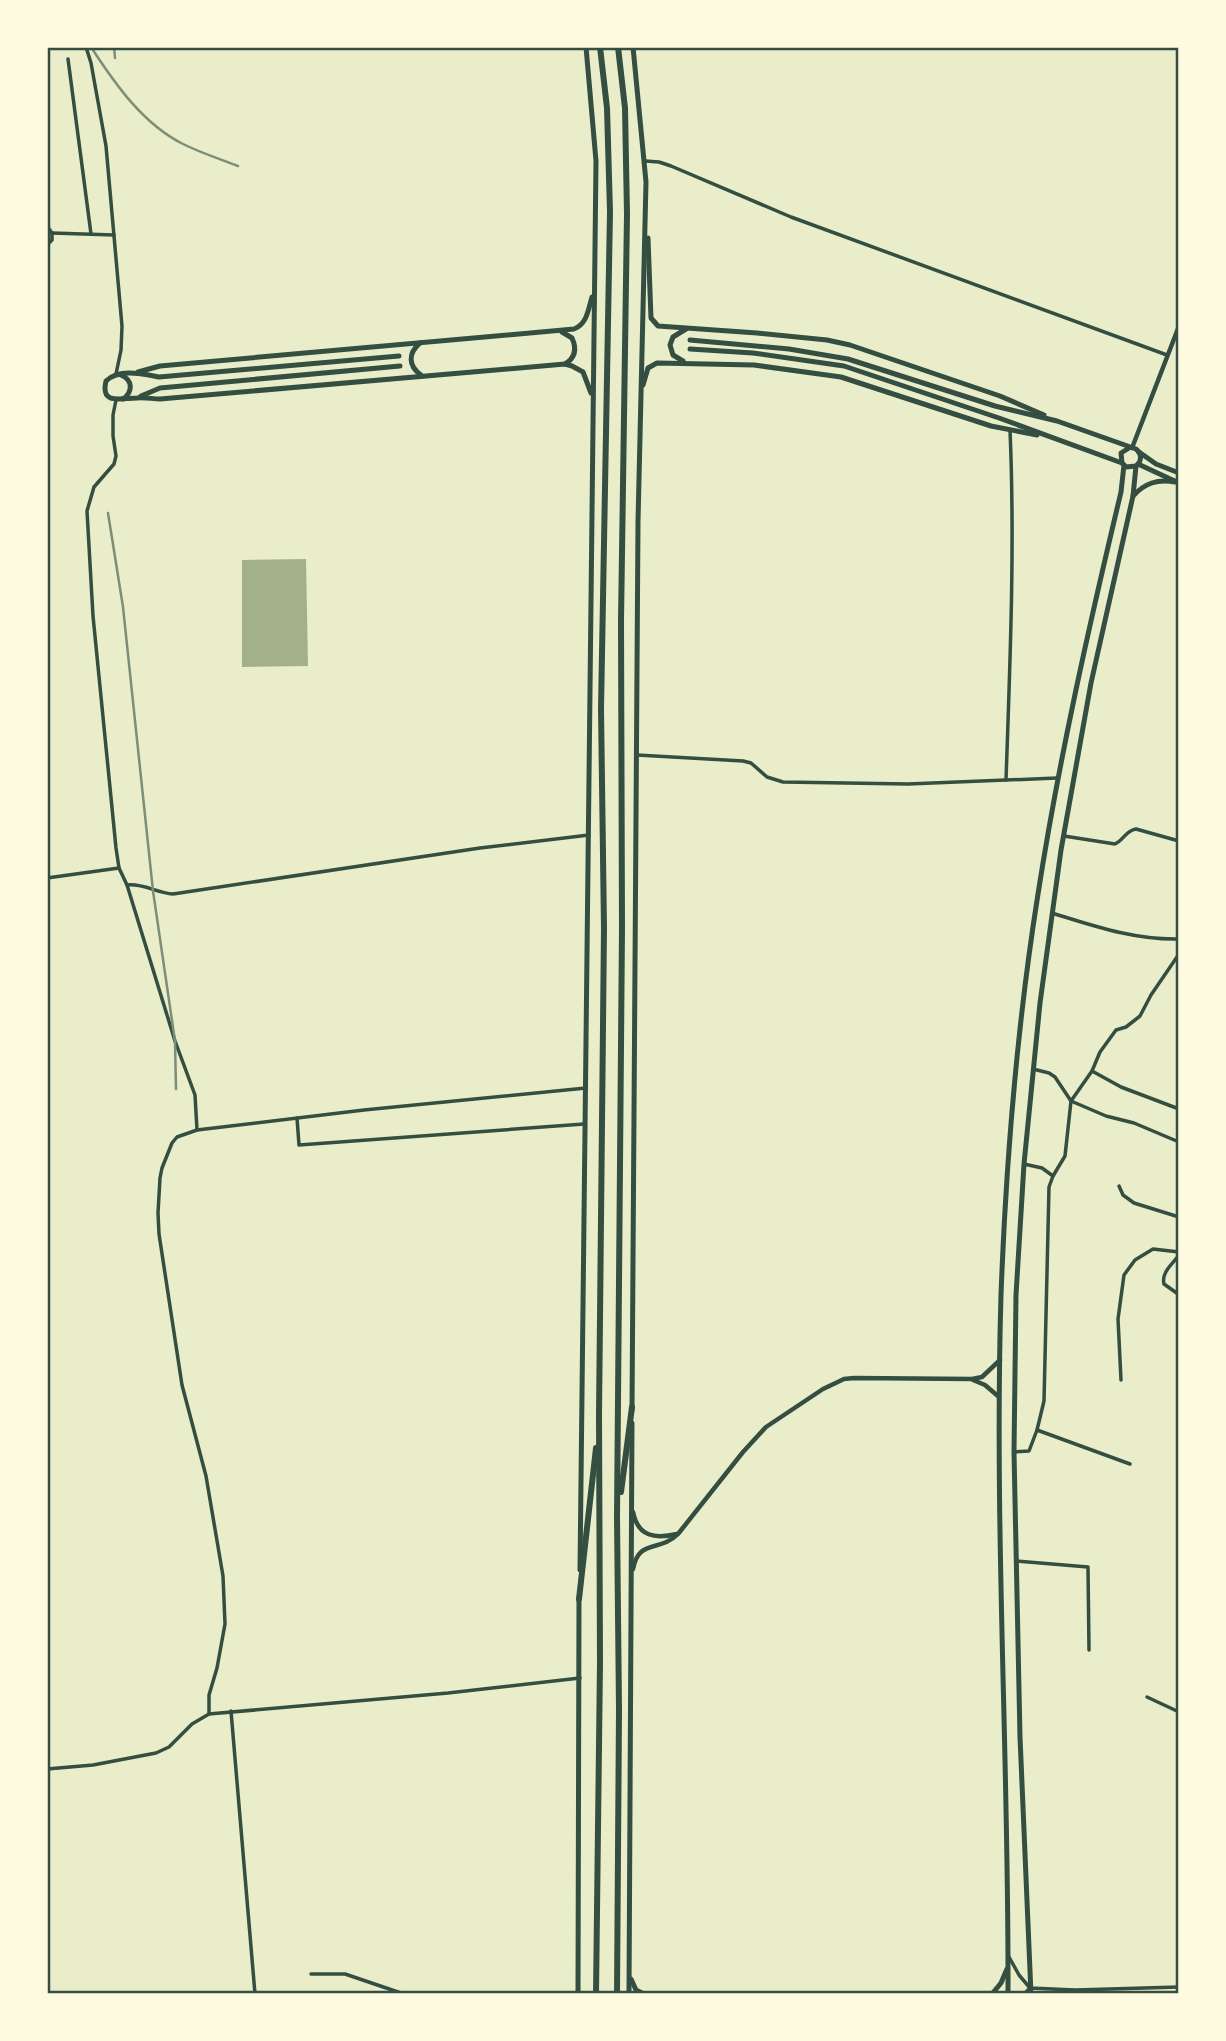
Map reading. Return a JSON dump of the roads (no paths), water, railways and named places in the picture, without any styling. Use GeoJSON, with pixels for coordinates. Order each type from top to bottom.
{"type":"FeatureCollection","features":[{"type":"Feature","properties":{"kind":"highway"},"geometry":{"type":"LineString","coordinates":[[596,1994],[604,942],[601,709],[610,212],[607,108],[600,47]]}},
{"type":"Feature","properties":{"kind":"highway"},"geometry":{"type":"LineString","coordinates":[[617,1994],[620,1709],[617,1518],[622,928],[621,621],[627,214],[625,108],[618,47]]}},
{"type":"Feature","properties":{"kind":"highway"},"geometry":{"type":"LineString","coordinates":[[617,1518],[632,1407]]}},
{"type":"Feature","properties":{"kind":"highway"},"geometry":{"type":"LineString","coordinates":[[579,1600],[599,1415]]}},
{"type":"Feature","properties":{"kind":"main road"},"geometry":{"type":"LineString","coordinates":[[578,1994],[579,1600],[596,161],[586,47]]}},
{"type":"Feature","properties":{"kind":"main road"},"geometry":{"type":"LineString","coordinates":[[633,47],[645,161],[651,318],[655,324],[662,327],[828,340],[850,345],[1000,396],[1057,421],[1133,449],[1156,464],[1179,473]]}},
{"type":"Feature","properties":{"kind":"main road"},"geometry":{"type":"LineString","coordinates":[[629,1994],[638,522],[646,182]]}},
{"type":"Feature","properties":{"kind":"main road"},"geometry":{"type":"LineString","coordinates":[[400,366],[160,388],[138,397],[118,400],[106,394],[104,385],[109,378],[119,374],[136,373],[160,366],[574,329],[582,325],[595,288]]}},
{"type":"Feature","properties":{"kind":"main road"},"geometry":{"type":"LineString","coordinates":[[686,363],[673,355],[670,345],[677,332],[688,328]]}},
{"type":"Feature","properties":{"kind":"main road"},"geometry":{"type":"LineString","coordinates":[[559,331],[568,335],[574,343],[573,357],[565,364]]}},
{"type":"Feature","properties":{"kind":"main road"},"geometry":{"type":"LineString","coordinates":[[690,340],[789,349],[848,359],[995,406],[1057,421]]}},
{"type":"Feature","properties":{"kind":"main road"},"geometry":{"type":"LineString","coordinates":[[422,376],[413,368],[411,356],[423,342]]}},
{"type":"Feature","properties":{"kind":"main road"},"geometry":{"type":"LineString","coordinates":[[690,349],[777,356],[844,366],[909,386],[1129,468],[1137,465],[1177,482]]}},
{"type":"Feature","properties":{"kind":"main road"},"geometry":{"type":"LineString","coordinates":[[136,373],[159,377],[399,356]]}},
{"type":"Feature","properties":{"kind":"main road"},"geometry":{"type":"LineString","coordinates":[[641,394],[646,372],[651,365],[657,363],[754,365],[841,377],[983,424],[1051,438]]}},
{"type":"Feature","properties":{"kind":"main road"},"geometry":{"type":"LineString","coordinates":[[138,397],[160,399],[565,364],[583,372],[592,399]]}},
{"type":"Feature","properties":{"kind":"main road"},"geometry":{"type":"LineString","coordinates":[[118,400],[128,395],[131,387],[128,379],[119,374]]}},
{"type":"Feature","properties":{"kind":"main road"},"geometry":{"type":"LineString","coordinates":[[1008,1994],[999,1397],[1012,1123],[1022,1011],[1058,778],[1077,680],[1121,492],[1121,453],[1133,449]]}},
{"type":"Feature","properties":{"kind":"main road"},"geometry":{"type":"LineString","coordinates":[[1031,1991],[1016,1596],[1014,1452],[1016,1295],[1024,1164],[1033,1069],[1063,835],[1091,683],[1133,496],[1137,465],[1141,458],[1133,449]]}},
{"type":"Feature","properties":{"kind":"main road"},"geometry":{"type":"LineString","coordinates":[[1133,496],[1142,487],[1154,482],[1177,482]]}},
{"type":"Feature","properties":{"kind":"main road"},"geometry":{"type":"LineString","coordinates":[[1077,680],[1091,683]]}},
{"type":"Feature","properties":{"kind":"main road"},"geometry":{"type":"LineString","coordinates":[[1002,1295],[1016,1295]]}},
{"type":"Feature","properties":{"kind":"main road"},"geometry":{"type":"LineString","coordinates":[[1002,1596],[1016,1596]]}},
{"type":"Feature","properties":{"kind":"main road"},"geometry":{"type":"LineString","coordinates":[[992,1994],[1004,1977],[1008,1955]]}},
{"type":"Feature","properties":{"kind":"main road"},"geometry":{"type":"LineString","coordinates":[[628,1965],[634,1986],[644,1994]]}},
{"type":"Feature","properties":{"kind":"street"},"geometry":{"type":"LineString","coordinates":[[86,47],[106,146],[123,337],[119,374]]}},
{"type":"Feature","properties":{"kind":"street"},"geometry":{"type":"LineString","coordinates":[[68,59],[91,234]]}},
{"type":"Feature","properties":{"kind":"street"},"geometry":{"type":"LineString","coordinates":[[645,161],[671,166],[791,217],[1168,355]]}},
{"type":"Feature","properties":{"kind":"street"},"geometry":{"type":"LineString","coordinates":[[47,226],[52,233],[51,243],[47,245]]}},
{"type":"Feature","properties":{"kind":"street"},"geometry":{"type":"LineString","coordinates":[[52,233],[114,235]]}},
{"type":"Feature","properties":{"kind":"street"},"geometry":{"type":"LineString","coordinates":[[1133,449],[1179,326]]}},
{"type":"Feature","properties":{"kind":"street"},"geometry":{"type":"LineString","coordinates":[[118,400],[113,415],[116,456],[114,464],[94,487],[87,511],[93,616],[119,868],[127,885],[175,1041],[195,1095],[197,1130]]}},
{"type":"Feature","properties":{"kind":"street"},"geometry":{"type":"LineString","coordinates":[[1006,780],[1013,586],[1010,430]]}},
{"type":"Feature","properties":{"kind":"street"},"geometry":{"type":"LineString","coordinates":[[637,755],[743,761],[751,763],[768,777],[783,782],[908,784],[1058,778]]}},
{"type":"Feature","properties":{"kind":"street"},"geometry":{"type":"LineString","coordinates":[[1063,835],[1115,844],[1121,841],[1129,830],[1136,829],[1179,841]]}},
{"type":"Feature","properties":{"kind":"street"},"geometry":{"type":"LineString","coordinates":[[127,885],[134,884],[160,893],[173,894],[453,852],[589,835]]}},
{"type":"Feature","properties":{"kind":"street"},"geometry":{"type":"LineString","coordinates":[[47,878],[119,868]]}},
{"type":"Feature","properties":{"kind":"street"},"geometry":{"type":"LineString","coordinates":[[1052,912],[1112,931],[1147,938],[1179,939]]}},
{"type":"Feature","properties":{"kind":"street"},"geometry":{"type":"LineString","coordinates":[[1014,1452],[1029,1451],[1044,1401],[1049,1187],[1065,1156],[1071,1101],[1116,1030],[1126,1027],[1140,1016],[1179,954]]}},
{"type":"Feature","properties":{"kind":"street"},"geometry":{"type":"LineString","coordinates":[[1033,1069],[1055,1077],[1071,1101],[1179,1142]]}},
{"type":"Feature","properties":{"kind":"street"},"geometry":{"type":"LineString","coordinates":[[1092,1071],[1121,1087],[1179,1109]]}},
{"type":"Feature","properties":{"kind":"street"},"geometry":{"type":"LineString","coordinates":[[209,1714],[209,1695],[225,1624],[223,1576],[206,1476],[182,1385],[159,1234],[160,1178],[172,1143],[184,1133],[197,1130],[586,1088]]}},
{"type":"Feature","properties":{"kind":"street"},"geometry":{"type":"LineString","coordinates":[[297,1118],[299,1145],[586,1124]]}},
{"type":"Feature","properties":{"kind":"street"},"geometry":{"type":"LineString","coordinates":[[1024,1164],[1042,1168],[1053,1176]]}},
{"type":"Feature","properties":{"kind":"street"},"geometry":{"type":"LineString","coordinates":[[1119,1186],[1123,1195],[1134,1203],[1179,1217]]}},
{"type":"Feature","properties":{"kind":"street"},"geometry":{"type":"LineString","coordinates":[[1121,1380],[1118,1319],[1124,1275],[1135,1260],[1153,1249],[1179,1254],[1163,1279],[1164,1284],[1178,1294]]}},
{"type":"Feature","properties":{"kind":"street"},"geometry":{"type":"LineString","coordinates":[[631,1580],[639,1552],[648,1547],[667,1544],[678,1534],[748,1446],[766,1427],[804,1400],[844,1379],[982,1377],[1000,1360]]}},
{"type":"Feature","properties":{"kind":"street"},"geometry":{"type":"LineString","coordinates":[[972,1379],[985,1385],[999,1397]]}},
{"type":"Feature","properties":{"kind":"street"},"geometry":{"type":"LineString","coordinates":[[1037,1430],[1130,1464]]}},
{"type":"Feature","properties":{"kind":"street"},"geometry":{"type":"LineString","coordinates":[[632,1505],[635,1522],[646,1532],[658,1536],[678,1534]]}},
{"type":"Feature","properties":{"kind":"street"},"geometry":{"type":"LineString","coordinates":[[1016,1561],[1088,1567],[1089,1650]]}},
{"type":"Feature","properties":{"kind":"street"},"geometry":{"type":"LineString","coordinates":[[47,1769],[93,1765],[156,1753],[169,1747],[199,1718],[209,1714],[449,1693],[580,1678]]}},
{"type":"Feature","properties":{"kind":"street"},"geometry":{"type":"LineString","coordinates":[[1147,1697],[1179,1712]]}},
{"type":"Feature","properties":{"kind":"street"},"geometry":{"type":"LineString","coordinates":[[231,1711],[255,1994]]}},
{"type":"Feature","properties":{"kind":"street"},"geometry":{"type":"LineString","coordinates":[[1008,1955],[1015,1970],[1031,1991]]}},
{"type":"Feature","properties":{"kind":"street"},"geometry":{"type":"LineString","coordinates":[[311,1974],[345,1974],[400,1993],[438,1994]]}},
{"type":"Feature","properties":{"kind":"street"},"geometry":{"type":"LineString","coordinates":[[1024,1994],[1049,1989],[1179,1987]]}},
{"type":"Feature","properties":{"kind":"street"},"geometry":{"type":"LineString","coordinates":[[1049,1989],[1058,1994]]}},
{"type":"Feature","properties":{"kind":"street"},"geometry":{"type":"LineString","coordinates":[[1066,1994],[1075,1990]]}},
{"type":"Feature","properties":{"kind":"railway"},"geometry":{"type":"LineString","coordinates":[[91,47],[120,89],[155,126],[183,144],[238,166]]}},
{"type":"Feature","properties":{"kind":"railway"},"geometry":{"type":"LineString","coordinates":[[114,47],[115,58]]}},
{"type":"Feature","properties":{"kind":"railway"},"geometry":{"type":"LineString","coordinates":[[108,513],[123,607],[153,891],[175,1041],[176,1089]]}}]}
